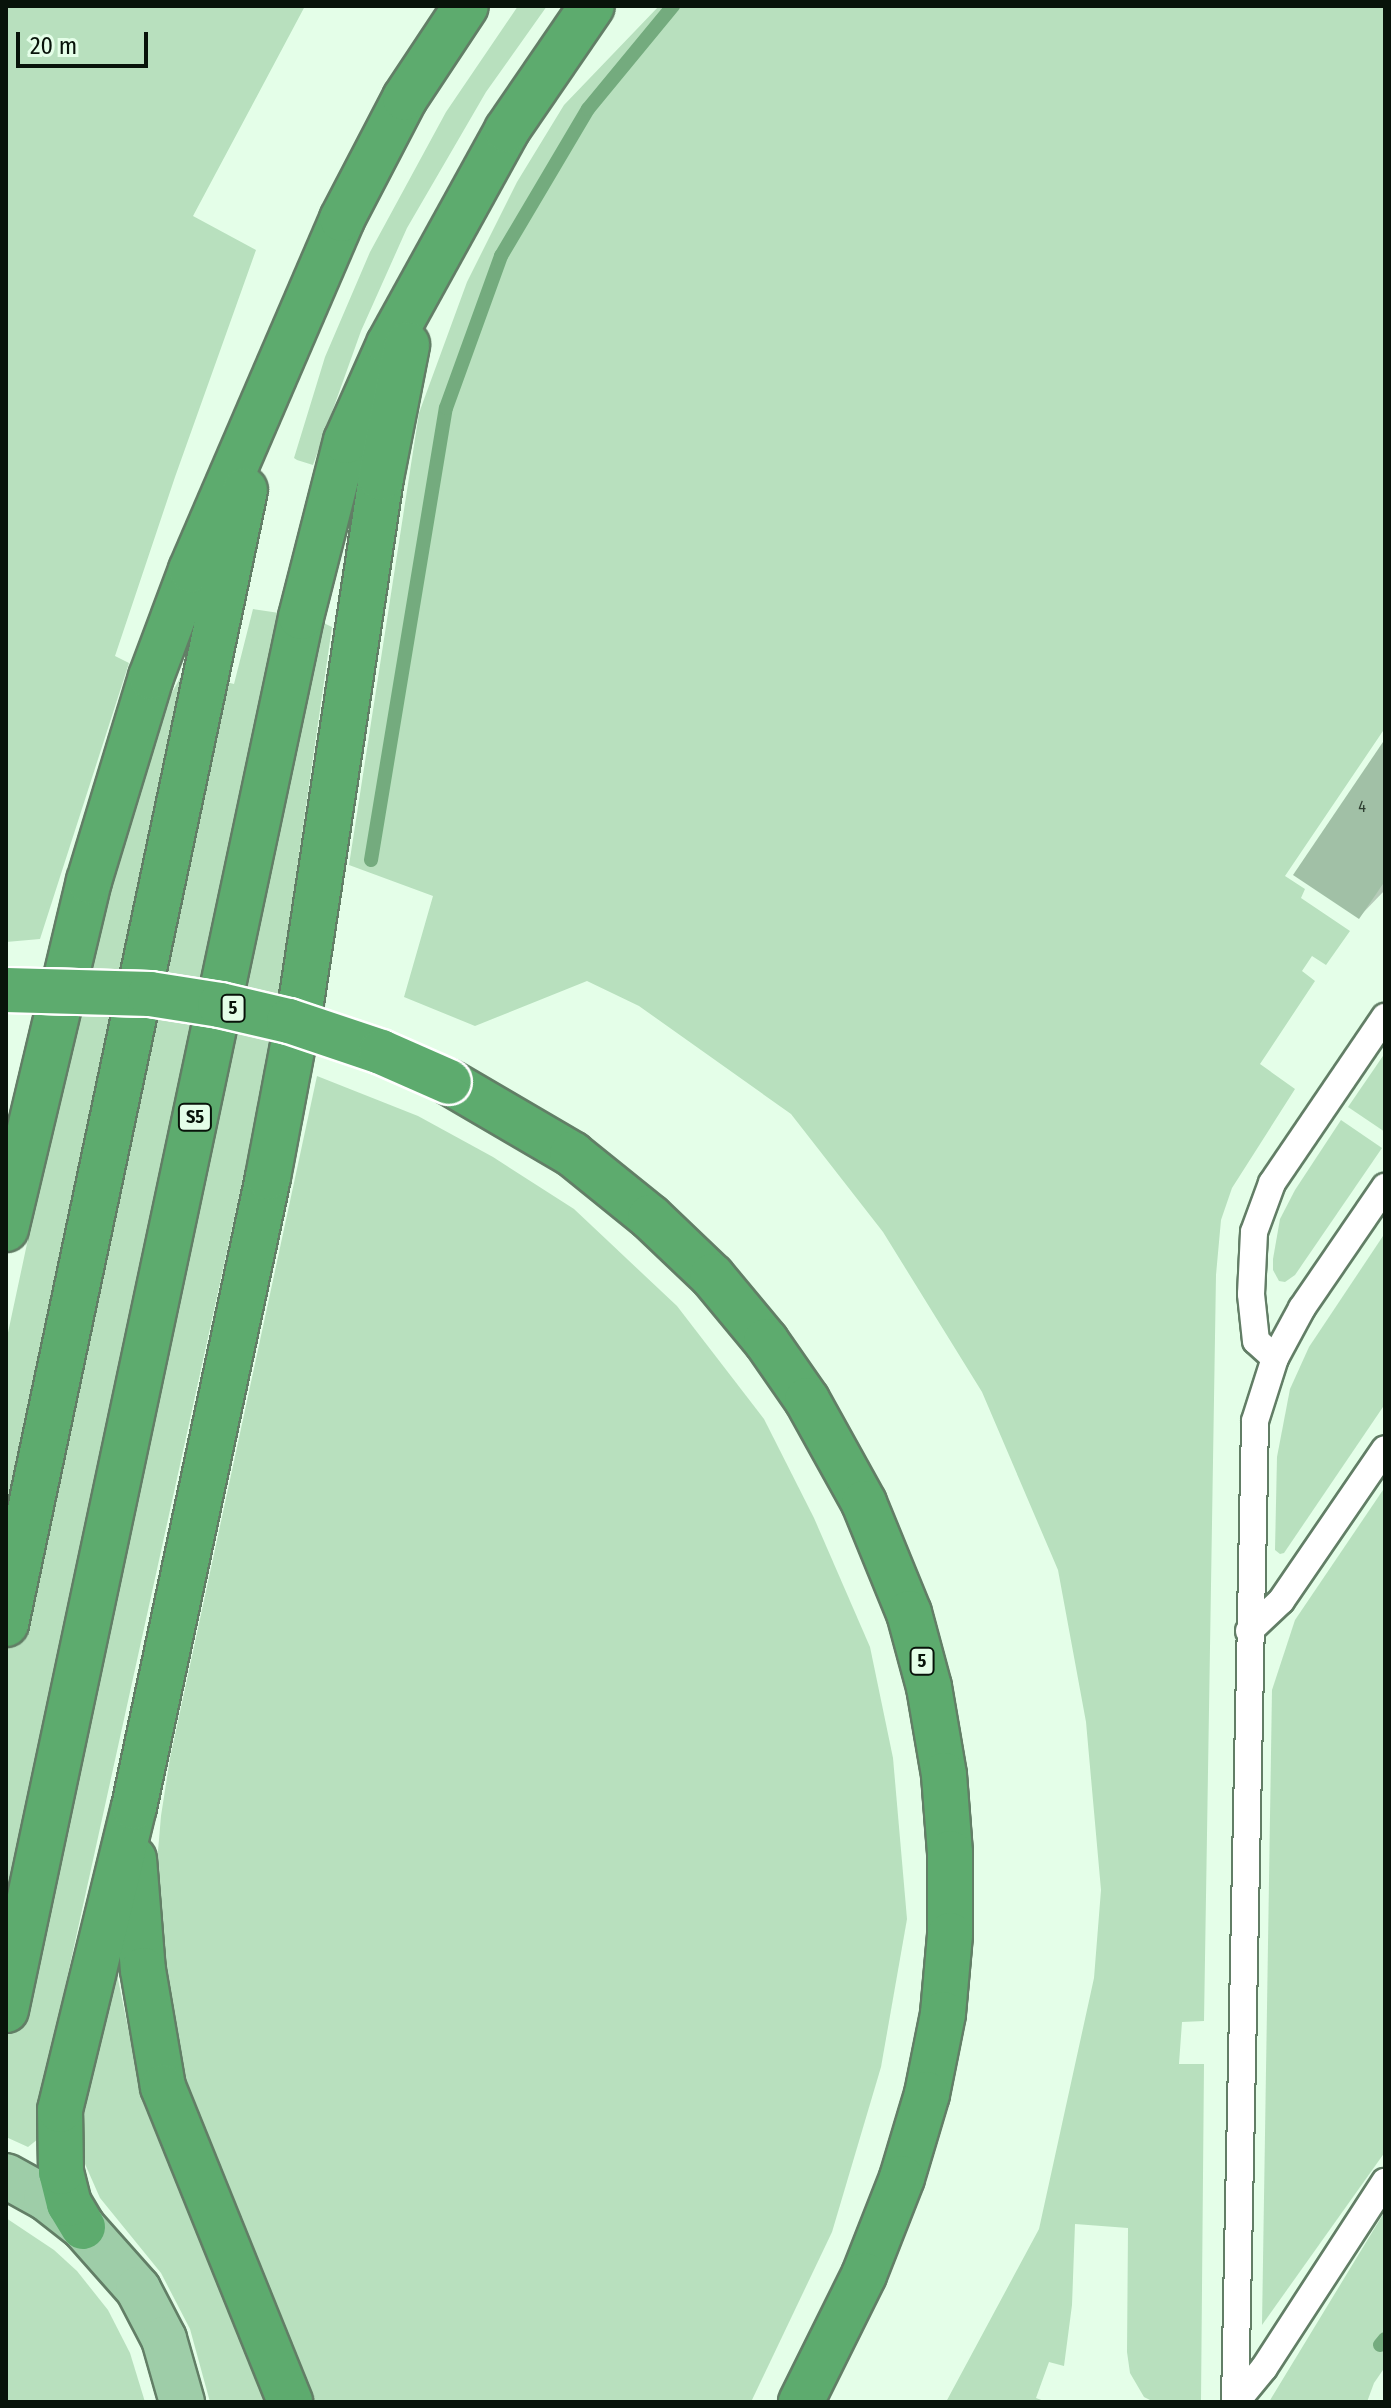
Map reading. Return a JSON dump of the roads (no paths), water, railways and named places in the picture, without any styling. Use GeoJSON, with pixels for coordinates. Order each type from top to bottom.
{"type":"FeatureCollection","features":[{"type":"Feature","properties":{"kind":"highway"},"geometry":{"type":"LineString","coordinates":[[6,1229],[89,881],[117,783],[191,570],[342,219],[405,98],[466,6]]}},
{"type":"Feature","properties":{"kind":"highway"},"geometry":{"type":"LineString","coordinates":[[83,2227],[69,2204],[61,2172],[58,2135],[60,2110],[134,1807],[234,1344],[298,1018],[396,398],[435,257],[507,130],[592,6]]}},
{"type":"Feature","properties":{"kind":"highway","name":"S5"},"geometry":{"type":"LineString","coordinates":[[8,2002],[318,544],[346,441],[389,344],[435,257]]}},
{"type":"Feature","properties":{"kind":"highway"},"geometry":{"type":"LineString","coordinates":[[6,1624],[263,401]]}},
{"type":"Feature","properties":{"kind":"highway","name":"5"},"geometry":{"type":"LineString","coordinates":[[6,990],[150,994],[220,1005],[302,1025],[381,1052],[449,1082],[572,1154],[650,1217],[712,1276],[766,1341],[807,1400],[864,1503],[909,1613],[929,1687],[944,1775],[950,1853],[950,1935],[943,2014],[927,2094],[902,2178],[864,2275],[801,2402]]}},
{"type":"Feature","properties":{"kind":"highway"},"geometry":{"type":"LineString","coordinates":[[134,1807],[134,1866],[143,1970],[163,2087],[290,2402]]}},
{"type":"Feature","properties":{"kind":"main road"},"geometry":{"type":"LineString","coordinates":[[6,2176],[46,2198],[83,2227],[138,2289],[164,2339],[182,2402]]}},
{"type":"Feature","properties":{"kind":"lane"},"geometry":{"type":"LineString","coordinates":[[1275,1358],[1256,1341],[1251,1294],[1254,1232],[1272,1183],[1385,1017]]}},
{"type":"Feature","properties":{"kind":"lane"},"geometry":{"type":"LineString","coordinates":[[1235,2402],[1255,1421],[1275,1358],[1302,1308],[1385,1187]]}},
{"type":"Feature","properties":{"kind":"lane"},"geometry":{"type":"LineString","coordinates":[[1249,1631],[1281,1601],[1385,1449]]}},
{"type":"Feature","properties":{"kind":"lane"},"geometry":{"type":"LineString","coordinates":[[1235,2402],[1264,2368],[1385,2182]]}},
{"type":"Feature","properties":{"kind":"waterway"},"geometry":{"type":"LineString","coordinates":[[371,860],[446,408],[501,256],[588,109],[673,6]]}},
{"type":"Feature","properties":{"kind":"waterway"},"geometry":{"type":"LineString","coordinates":[[1380,2345],[1385,2339]]}}]}
